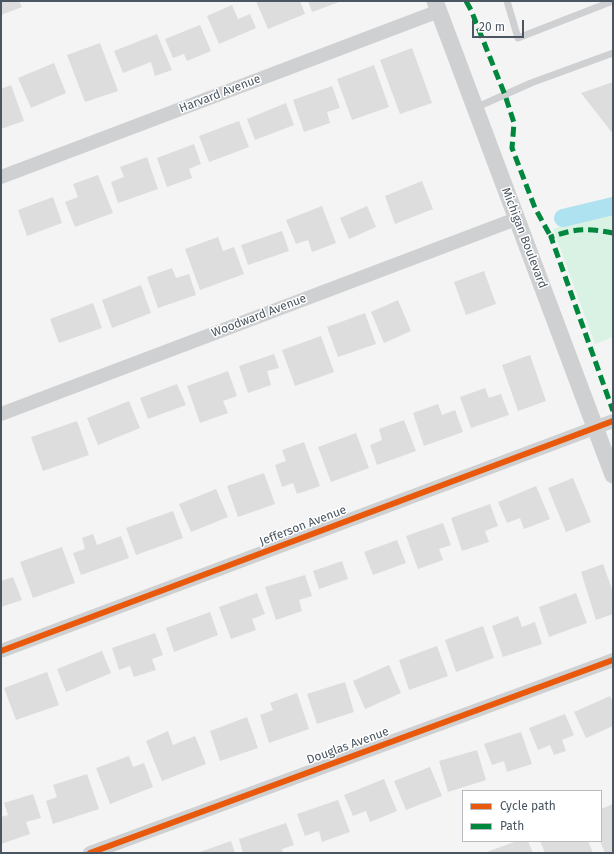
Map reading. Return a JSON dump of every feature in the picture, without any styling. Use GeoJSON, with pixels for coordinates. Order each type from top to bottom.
{"type":"FeatureCollection","features":[{"type":"Feature","properties":{"kind":"street","name":"Michigan Boulevard"},"geometry":{"type":"LineString","coordinates":[[437,6],[613,475]]}},
{"type":"Feature","properties":{"kind":"street","name":"Harvard Avenue"},"geometry":{"type":"LineString","coordinates":[[1,177],[437,6]]}},
{"type":"Feature","properties":{"kind":"street","name":"Woodward Avenue"},"geometry":{"type":"LineString","coordinates":[[1,414],[516,219]]}},
{"type":"Feature","properties":{"kind":"street","name":"Jefferson Avenue"},"geometry":{"type":"LineString","coordinates":[[1,651],[613,421]]}},
{"type":"Feature","properties":{"kind":"street","name":"Douglas Avenue"},"geometry":{"type":"LineString","coordinates":[[90,853],[613,660]]}},
{"type":"Feature","properties":{"kind":"lane"},"geometry":{"type":"LineString","coordinates":[[507,1],[518,38],[613,1]]}},
{"type":"Feature","properties":{"kind":"lane"},"geometry":{"type":"LineString","coordinates":[[475,108],[531,83],[613,52]]}},
{"type":"Feature","properties":{"kind":"green space"},"geometry":{"type":"Polygon","coordinates":[[[613,207],[613,337],[595,344],[553,229],[613,207]]]}},
{"type":"Feature","properties":{"kind":"building"},"geometry":{"type":"Polygon","coordinates":[[[1,1],[19,1],[22,7],[1,15],[1,1]]]}},
{"type":"Feature","properties":{"kind":"building"},"geometry":{"type":"Polygon","coordinates":[[[256,1],[300,1],[305,14],[268,29],[256,1]]]}},
{"type":"Feature","properties":{"kind":"building"},"geometry":{"type":"Polygon","coordinates":[[[308,1],[342,1],[312,12],[308,1]]]}},
{"type":"Feature","properties":{"kind":"building"},"geometry":{"type":"Polygon","coordinates":[[[232,5],[238,19],[250,14],[256,28],[219,44],[207,16],[232,5]]]}},
{"type":"Feature","properties":{"kind":"building"},"geometry":{"type":"Polygon","coordinates":[[[200,25],[211,51],[187,61],[184,54],[173,58],[165,39],[200,25]]]}},
{"type":"Feature","properties":{"kind":"building"},"geometry":{"type":"Polygon","coordinates":[[[157,34],[172,70],[155,76],[151,62],[123,73],[114,51],[157,34]]]}},
{"type":"Feature","properties":{"kind":"building"},"geometry":{"type":"Polygon","coordinates":[[[100,43],[118,91],[85,102],[67,55],[100,43]]]}},
{"type":"Feature","properties":{"kind":"building"},"geometry":{"type":"Polygon","coordinates":[[[412,48],[432,103],[400,114],[380,60],[412,48]]]}},
{"type":"Feature","properties":{"kind":"building"},"geometry":{"type":"Polygon","coordinates":[[[54,63],[66,93],[31,108],[18,78],[54,63]]]}},
{"type":"Feature","properties":{"kind":"building"},"geometry":{"type":"Polygon","coordinates":[[[374,65],[389,107],[352,120],[337,79],[374,65]]]}},
{"type":"Feature","properties":{"kind":"building"},"geometry":{"type":"Polygon","coordinates":[[[613,82],[613,134],[581,93],[613,82]]]}},
{"type":"Feature","properties":{"kind":"building"},"geometry":{"type":"Polygon","coordinates":[[[11,85],[24,121],[1,129],[1,89],[11,85]]]}},
{"type":"Feature","properties":{"kind":"building"},"geometry":{"type":"Polygon","coordinates":[[[332,86],[340,108],[327,112],[330,123],[304,132],[293,100],[332,86]]]}},
{"type":"Feature","properties":{"kind":"building"},"geometry":{"type":"Polygon","coordinates":[[[286,103],[294,125],[255,140],[247,119],[286,103]]]}},
{"type":"Feature","properties":{"kind":"building"},"geometry":{"type":"Polygon","coordinates":[[[239,121],[249,147],[209,162],[199,136],[239,121]]]}},
{"type":"Feature","properties":{"kind":"building"},"geometry":{"type":"Polygon","coordinates":[[[194,144],[201,164],[189,169],[192,178],[167,187],[157,158],[194,144]]]}},
{"type":"Feature","properties":{"kind":"building"},"geometry":{"type":"Polygon","coordinates":[[[147,157],[158,189],[118,203],[111,182],[124,177],[120,167],[147,157]]]}},
{"type":"Feature","properties":{"kind":"building"},"geometry":{"type":"Polygon","coordinates":[[[98,175],[113,213],[75,227],[65,202],[78,197],[73,184],[98,175]]]}},
{"type":"Feature","properties":{"kind":"building"},"geometry":{"type":"Polygon","coordinates":[[[422,181],[433,209],[395,224],[385,196],[422,181]]]}},
{"type":"Feature","properties":{"kind":"building"},"geometry":{"type":"Polygon","coordinates":[[[53,197],[62,223],[27,236],[18,210],[53,197]]]}},
{"type":"Feature","properties":{"kind":"building"},"geometry":{"type":"Polygon","coordinates":[[[322,206],[336,243],[312,252],[308,240],[296,244],[286,220],[322,206]]]}},
{"type":"Feature","properties":{"kind":"building"},"geometry":{"type":"Polygon","coordinates":[[[367,206],[376,227],[349,239],[340,218],[367,206]]]}},
{"type":"Feature","properties":{"kind":"building"},"geometry":{"type":"Polygon","coordinates":[[[282,231],[289,251],[248,265],[241,245],[282,231]]]}},
{"type":"Feature","properties":{"kind":"building"},"geometry":{"type":"Polygon","coordinates":[[[218,237],[223,251],[234,247],[244,274],[200,290],[185,249],[218,237]]]}},
{"type":"Feature","properties":{"kind":"building"},"geometry":{"type":"Polygon","coordinates":[[[172,268],[176,278],[189,274],[196,295],[158,308],[147,277],[172,268]]]}},
{"type":"Feature","properties":{"kind":"building"},"geometry":{"type":"Polygon","coordinates":[[[484,271],[496,304],[466,315],[454,282],[484,271]]]}},
{"type":"Feature","properties":{"kind":"building"},"geometry":{"type":"Polygon","coordinates":[[[141,285],[151,313],[112,328],[102,300],[141,285]]]}},
{"type":"Feature","properties":{"kind":"building"},"geometry":{"type":"Polygon","coordinates":[[[398,300],[411,331],[384,343],[371,312],[398,300]]]}},
{"type":"Feature","properties":{"kind":"building"},"geometry":{"type":"Polygon","coordinates":[[[93,303],[102,328],[59,343],[50,319],[93,303]]]}},
{"type":"Feature","properties":{"kind":"building"},"geometry":{"type":"Polygon","coordinates":[[[365,313],[376,344],[338,357],[327,327],[365,313]]]}},
{"type":"Feature","properties":{"kind":"building"},"geometry":{"type":"Polygon","coordinates":[[[321,336],[334,372],[295,386],[282,350],[321,336]]]}},
{"type":"Feature","properties":{"kind":"building"},"geometry":{"type":"Polygon","coordinates":[[[274,354],[279,368],[267,371],[271,385],[248,393],[239,366],[274,354]]]}},
{"type":"Feature","properties":{"kind":"building"},"geometry":{"type":"Polygon","coordinates":[[[530,355],[546,401],[518,411],[502,365],[530,355]]]}},
{"type":"Feature","properties":{"kind":"building"},"geometry":{"type":"Polygon","coordinates":[[[228,371],[237,396],[223,401],[228,413],[200,423],[187,386],[228,371]]]}},
{"type":"Feature","properties":{"kind":"building"},"geometry":{"type":"Polygon","coordinates":[[[177,384],[186,405],[148,419],[140,398],[177,384]]]}},
{"type":"Feature","properties":{"kind":"building"},"geometry":{"type":"Polygon","coordinates":[[[485,388],[489,398],[501,394],[509,415],[471,428],[460,397],[485,388]]]}},
{"type":"Feature","properties":{"kind":"building"},"geometry":{"type":"Polygon","coordinates":[[[129,401],[140,428],[98,445],[87,418],[129,401]]]}},
{"type":"Feature","properties":{"kind":"building"},"geometry":{"type":"Polygon","coordinates":[[[438,404],[442,415],[455,410],[463,432],[424,446],[413,413],[438,404]]]}},
{"type":"Feature","properties":{"kind":"building"},"geometry":{"type":"Polygon","coordinates":[[[404,420],[416,451],[377,465],[370,445],[382,440],[379,429],[404,420]]]}},
{"type":"Feature","properties":{"kind":"building"},"geometry":{"type":"Polygon","coordinates":[[[77,421],[89,455],[43,471],[31,437],[77,421]]]}},
{"type":"Feature","properties":{"kind":"building"},"geometry":{"type":"Polygon","coordinates":[[[356,433],[369,468],[331,482],[318,447],[356,433]]]}},
{"type":"Feature","properties":{"kind":"building"},"geometry":{"type":"Polygon","coordinates":[[[304,442],[320,486],[297,494],[293,483],[282,487],[275,465],[286,461],[282,450],[304,442]]]}},
{"type":"Feature","properties":{"kind":"building"},"geometry":{"type":"Polygon","coordinates":[[[264,473],[275,504],[238,517],[227,486],[264,473]]]}},
{"type":"Feature","properties":{"kind":"building"},"geometry":{"type":"Polygon","coordinates":[[[573,478],[591,522],[566,532],[548,488],[573,478]]]}},
{"type":"Feature","properties":{"kind":"building"},"geometry":{"type":"Polygon","coordinates":[[[536,486],[550,519],[524,529],[520,518],[507,523],[498,502],[536,486]]]}},
{"type":"Feature","properties":{"kind":"building"},"geometry":{"type":"Polygon","coordinates":[[[216,489],[228,517],[191,532],[179,504],[216,489]]]}},
{"type":"Feature","properties":{"kind":"building"},"geometry":{"type":"Polygon","coordinates":[[[490,504],[498,526],[485,531],[489,542],[462,551],[451,518],[490,504]]]}},
{"type":"Feature","properties":{"kind":"building"},"geometry":{"type":"Polygon","coordinates":[[[173,511],[183,538],[136,555],[126,528],[173,511]]]}},
{"type":"Feature","properties":{"kind":"building"},"geometry":{"type":"Polygon","coordinates":[[[443,523],[451,545],[439,549],[443,560],[418,569],[406,536],[443,523]]]}},
{"type":"Feature","properties":{"kind":"building"},"geometry":{"type":"Polygon","coordinates":[[[93,534],[97,545],[121,536],[129,558],[81,575],[73,553],[85,549],[82,538],[93,534]]]}},
{"type":"Feature","properties":{"kind":"building"},"geometry":{"type":"Polygon","coordinates":[[[397,540],[406,563],[373,575],[364,552],[397,540]]]}},
{"type":"Feature","properties":{"kind":"building"},"geometry":{"type":"Polygon","coordinates":[[[62,547],[75,583],[33,598],[20,562],[62,547]]]}},
{"type":"Feature","properties":{"kind":"building"},"geometry":{"type":"Polygon","coordinates":[[[342,561],[348,579],[319,589],[313,571],[342,561]]]}},
{"type":"Feature","properties":{"kind":"building"},"geometry":{"type":"Polygon","coordinates":[[[603,564],[613,592],[613,614],[596,620],[581,572],[603,564]]]}},
{"type":"Feature","properties":{"kind":"building"},"geometry":{"type":"Polygon","coordinates":[[[305,575],[312,596],[299,600],[302,611],[276,620],[265,587],[305,575]]]}},
{"type":"Feature","properties":{"kind":"building"},"geometry":{"type":"Polygon","coordinates":[[[13,577],[22,600],[1,607],[1,581],[13,577]]]}},
{"type":"Feature","properties":{"kind":"building"},"geometry":{"type":"Polygon","coordinates":[[[257,593],[265,614],[252,619],[256,630],[231,639],[219,607],[257,593]]]}},
{"type":"Feature","properties":{"kind":"building"},"geometry":{"type":"Polygon","coordinates":[[[576,593],[587,623],[549,637],[539,607],[576,593]]]}},
{"type":"Feature","properties":{"kind":"building"},"geometry":{"type":"Polygon","coordinates":[[[210,612],[218,635],[174,652],[166,628],[210,612]]]}},
{"type":"Feature","properties":{"kind":"building"},"geometry":{"type":"Polygon","coordinates":[[[518,616],[522,627],[535,622],[542,644],[503,657],[492,626],[518,616]]]}},
{"type":"Feature","properties":{"kind":"building"},"geometry":{"type":"Polygon","coordinates":[[[483,626],[494,658],[456,672],[445,640],[483,626]]]}},
{"type":"Feature","properties":{"kind":"building"},"geometry":{"type":"Polygon","coordinates":[[[155,633],[163,655],[152,659],[156,670],[134,677],[130,666],[119,670],[112,648],[155,633]]]}},
{"type":"Feature","properties":{"kind":"building"},"geometry":{"type":"Polygon","coordinates":[[[437,646],[448,676],[409,690],[399,660],[437,646]]]}},
{"type":"Feature","properties":{"kind":"building"},"geometry":{"type":"Polygon","coordinates":[[[102,651],[111,673],[66,692],[57,669],[102,651]]]}},
{"type":"Feature","properties":{"kind":"building"},"geometry":{"type":"Polygon","coordinates":[[[389,665],[401,693],[365,709],[353,681],[389,665]]]}},
{"type":"Feature","properties":{"kind":"building"},"geometry":{"type":"Polygon","coordinates":[[[47,672],[59,705],[16,720],[4,688],[47,672]]]}},
{"type":"Feature","properties":{"kind":"building"},"geometry":{"type":"Polygon","coordinates":[[[345,682],[354,712],[317,724],[307,694],[345,682]]]}},
{"type":"Feature","properties":{"kind":"building"},"geometry":{"type":"Polygon","coordinates":[[[297,693],[309,729],[269,743],[260,715],[273,710],[270,703],[297,693]]]}},
{"type":"Feature","properties":{"kind":"building"},"geometry":{"type":"Polygon","coordinates":[[[610,696],[613,702],[613,726],[586,738],[574,712],[610,696]]]}},
{"type":"Feature","properties":{"kind":"building"},"geometry":{"type":"Polygon","coordinates":[[[565,714],[574,735],[562,740],[566,751],[554,755],[550,745],[538,750],[529,728],[565,714]]]}},
{"type":"Feature","properties":{"kind":"building"},"geometry":{"type":"Polygon","coordinates":[[[247,717],[258,748],[220,761],[210,731],[247,717]]]}},
{"type":"Feature","properties":{"kind":"building"},"geometry":{"type":"Polygon","coordinates":[[[168,731],[173,745],[195,736],[206,764],[162,781],[146,741],[168,731]]]}},
{"type":"Feature","properties":{"kind":"building"},"geometry":{"type":"Polygon","coordinates":[[[521,732],[532,764],[507,772],[504,761],[492,765],[484,744],[521,732]]]}},
{"type":"Feature","properties":{"kind":"building"},"geometry":{"type":"Polygon","coordinates":[[[477,750],[486,780],[448,792],[439,761],[477,750]]]}},
{"type":"Feature","properties":{"kind":"building"},"geometry":{"type":"Polygon","coordinates":[[[129,756],[133,767],[144,763],[153,787],[110,804],[96,768],[129,756]]]}},
{"type":"Feature","properties":{"kind":"building"},"geometry":{"type":"Polygon","coordinates":[[[430,767],[442,796],[406,810],[394,781],[430,767]]]}},
{"type":"Feature","properties":{"kind":"building"},"geometry":{"type":"Polygon","coordinates":[[[87,774],[99,809],[53,824],[46,801],[57,797],[53,785],[87,774]]]}},
{"type":"Feature","properties":{"kind":"building"},"geometry":{"type":"Polygon","coordinates":[[[384,779],[397,811],[370,822],[366,811],[353,816],[344,795],[384,779]]]}},
{"type":"Feature","properties":{"kind":"building"},"geometry":{"type":"Polygon","coordinates":[[[33,794],[41,818],[26,822],[30,834],[1,844],[1,817],[8,815],[4,803],[33,794]]]}},
{"type":"Feature","properties":{"kind":"building"},"geometry":{"type":"Polygon","coordinates":[[[338,800],[350,832],[322,842],[319,831],[305,836],[297,814],[338,800]]]}},
{"type":"Feature","properties":{"kind":"building"},"geometry":{"type":"Polygon","coordinates":[[[613,804],[613,853],[605,853],[600,842],[602,842],[602,809],[613,804]]]}},
{"type":"Feature","properties":{"kind":"building"},"geometry":{"type":"Polygon","coordinates":[[[286,823],[294,845],[282,849],[283,853],[243,853],[239,839],[286,823]]]}},
{"type":"Feature","properties":{"kind":"building"},"geometry":{"type":"Polygon","coordinates":[[[231,841],[235,853],[197,853],[231,841]]]}},
{"type":"Feature","properties":{"kind":"building"},"geometry":{"type":"Polygon","coordinates":[[[514,842],[528,842],[533,853],[484,853],[514,842]]]}},
{"type":"Feature","properties":{"kind":"building"},"geometry":{"type":"Polygon","coordinates":[[[540,842],[588,842],[593,853],[545,853],[540,842]]]}},
{"type":"Feature","properties":{"kind":"waterway"},"geometry":{"type":"LineString","coordinates":[[563,218],[613,206]]}},
{"type":"Feature","properties":{"kind":"marked path"},"geometry":{"type":"LineString","coordinates":[[466,1],[505,95],[514,123],[512,148],[535,208],[551,237]]}},
{"type":"Feature","properties":{"kind":"marked path"},"geometry":{"type":"LineString","coordinates":[[613,233],[596,230],[575,230],[551,237],[613,411]]}},
{"type":"Feature","properties":{"kind":"cycle path"},"geometry":{"type":"LineString","coordinates":[[1,651],[613,421]]}},
{"type":"Feature","properties":{"kind":"cycle path"},"geometry":{"type":"LineString","coordinates":[[90,853],[613,660]]}}]}
